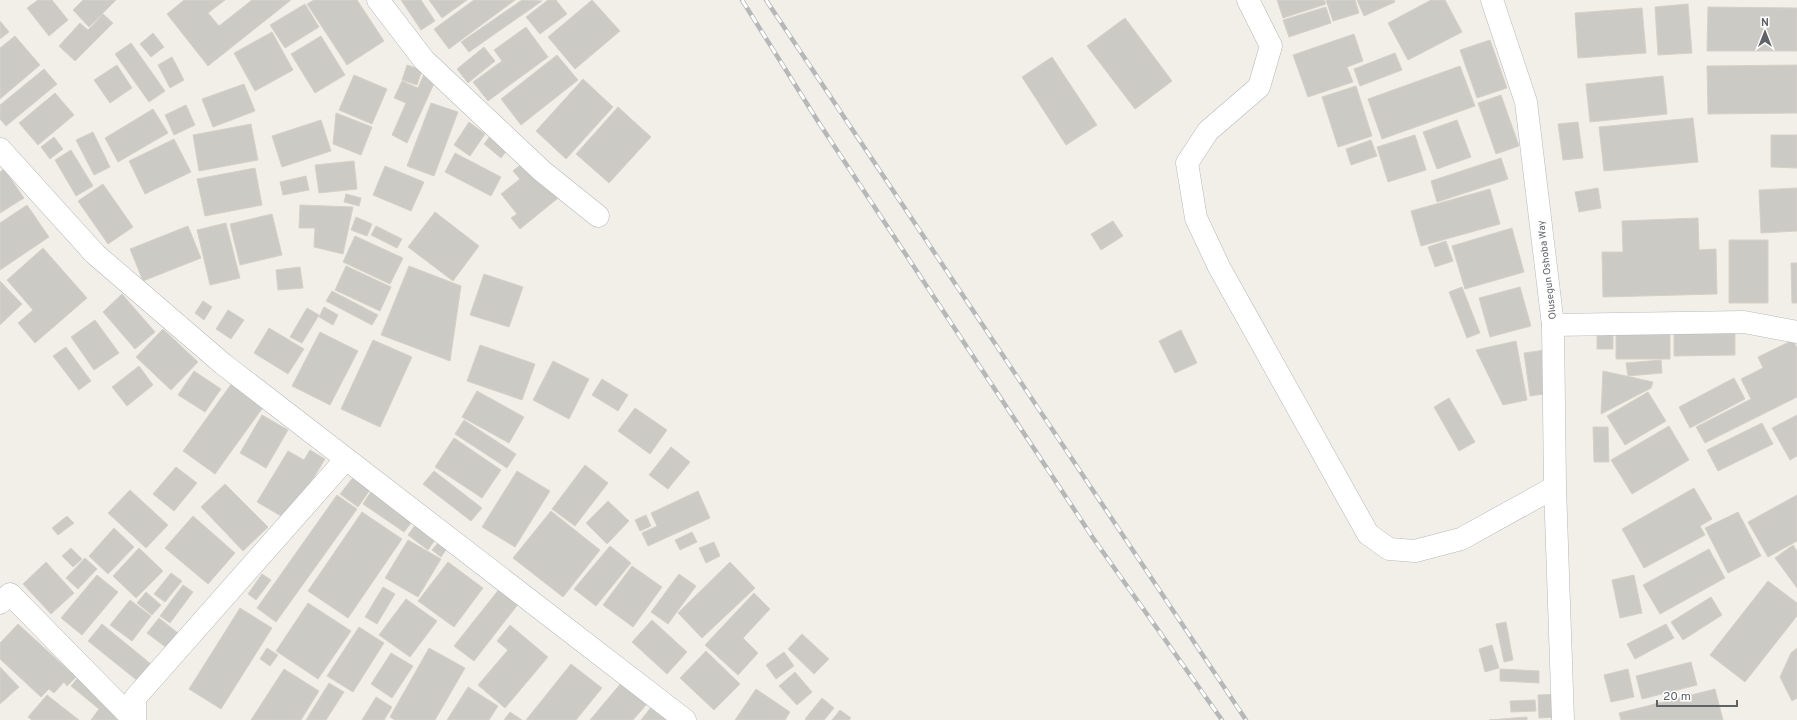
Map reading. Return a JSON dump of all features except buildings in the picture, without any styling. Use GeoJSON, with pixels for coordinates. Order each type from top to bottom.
{"type":"FeatureCollection","features":[{"type":"Feature","properties":{"kind":"street"},"geometry":{"type":"LineString","coordinates":[[378,0],[424,60],[542,170],[598,216]]}},
{"type":"Feature","properties":{"kind":"street"},"geometry":{"type":"LineString","coordinates":[[1248,0],[1271,46],[1260,87],[1208,131],[1187,163],[1196,218],[1219,267],[1368,534],[1389,549],[1415,551],[1461,539],[1556,487]]}},
{"type":"Feature","properties":{"kind":"street","name":"Olusegun Oshoba Way"},"geometry":{"type":"LineString","coordinates":[[1492,0],[1526,102],[1553,325],[1744,322],[1797,332]]}},
{"type":"Feature","properties":{"kind":"street"},"geometry":{"type":"LineString","coordinates":[[0,149],[95,254],[223,364],[685,720]]}},
{"type":"Feature","properties":{"kind":"street"},"geometry":{"type":"LineString","coordinates":[[1553,325],[1563,720]]}},
{"type":"Feature","properties":{"kind":"street"},"geometry":{"type":"LineString","coordinates":[[135,720],[135,698],[346,459]]}},
{"type":"Feature","properties":{"kind":"street"},"geometry":{"type":"LineString","coordinates":[[0,602],[10,594],[135,720]]}},
{"type":"Feature","properties":{"kind":"railway"},"geometry":{"type":"LineString","coordinates":[[742,0],[819,123],[1093,538],[1222,720]]}},
{"type":"Feature","properties":{"kind":"railway"},"geometry":{"type":"LineString","coordinates":[[766,0],[1246,720]]}}]}
